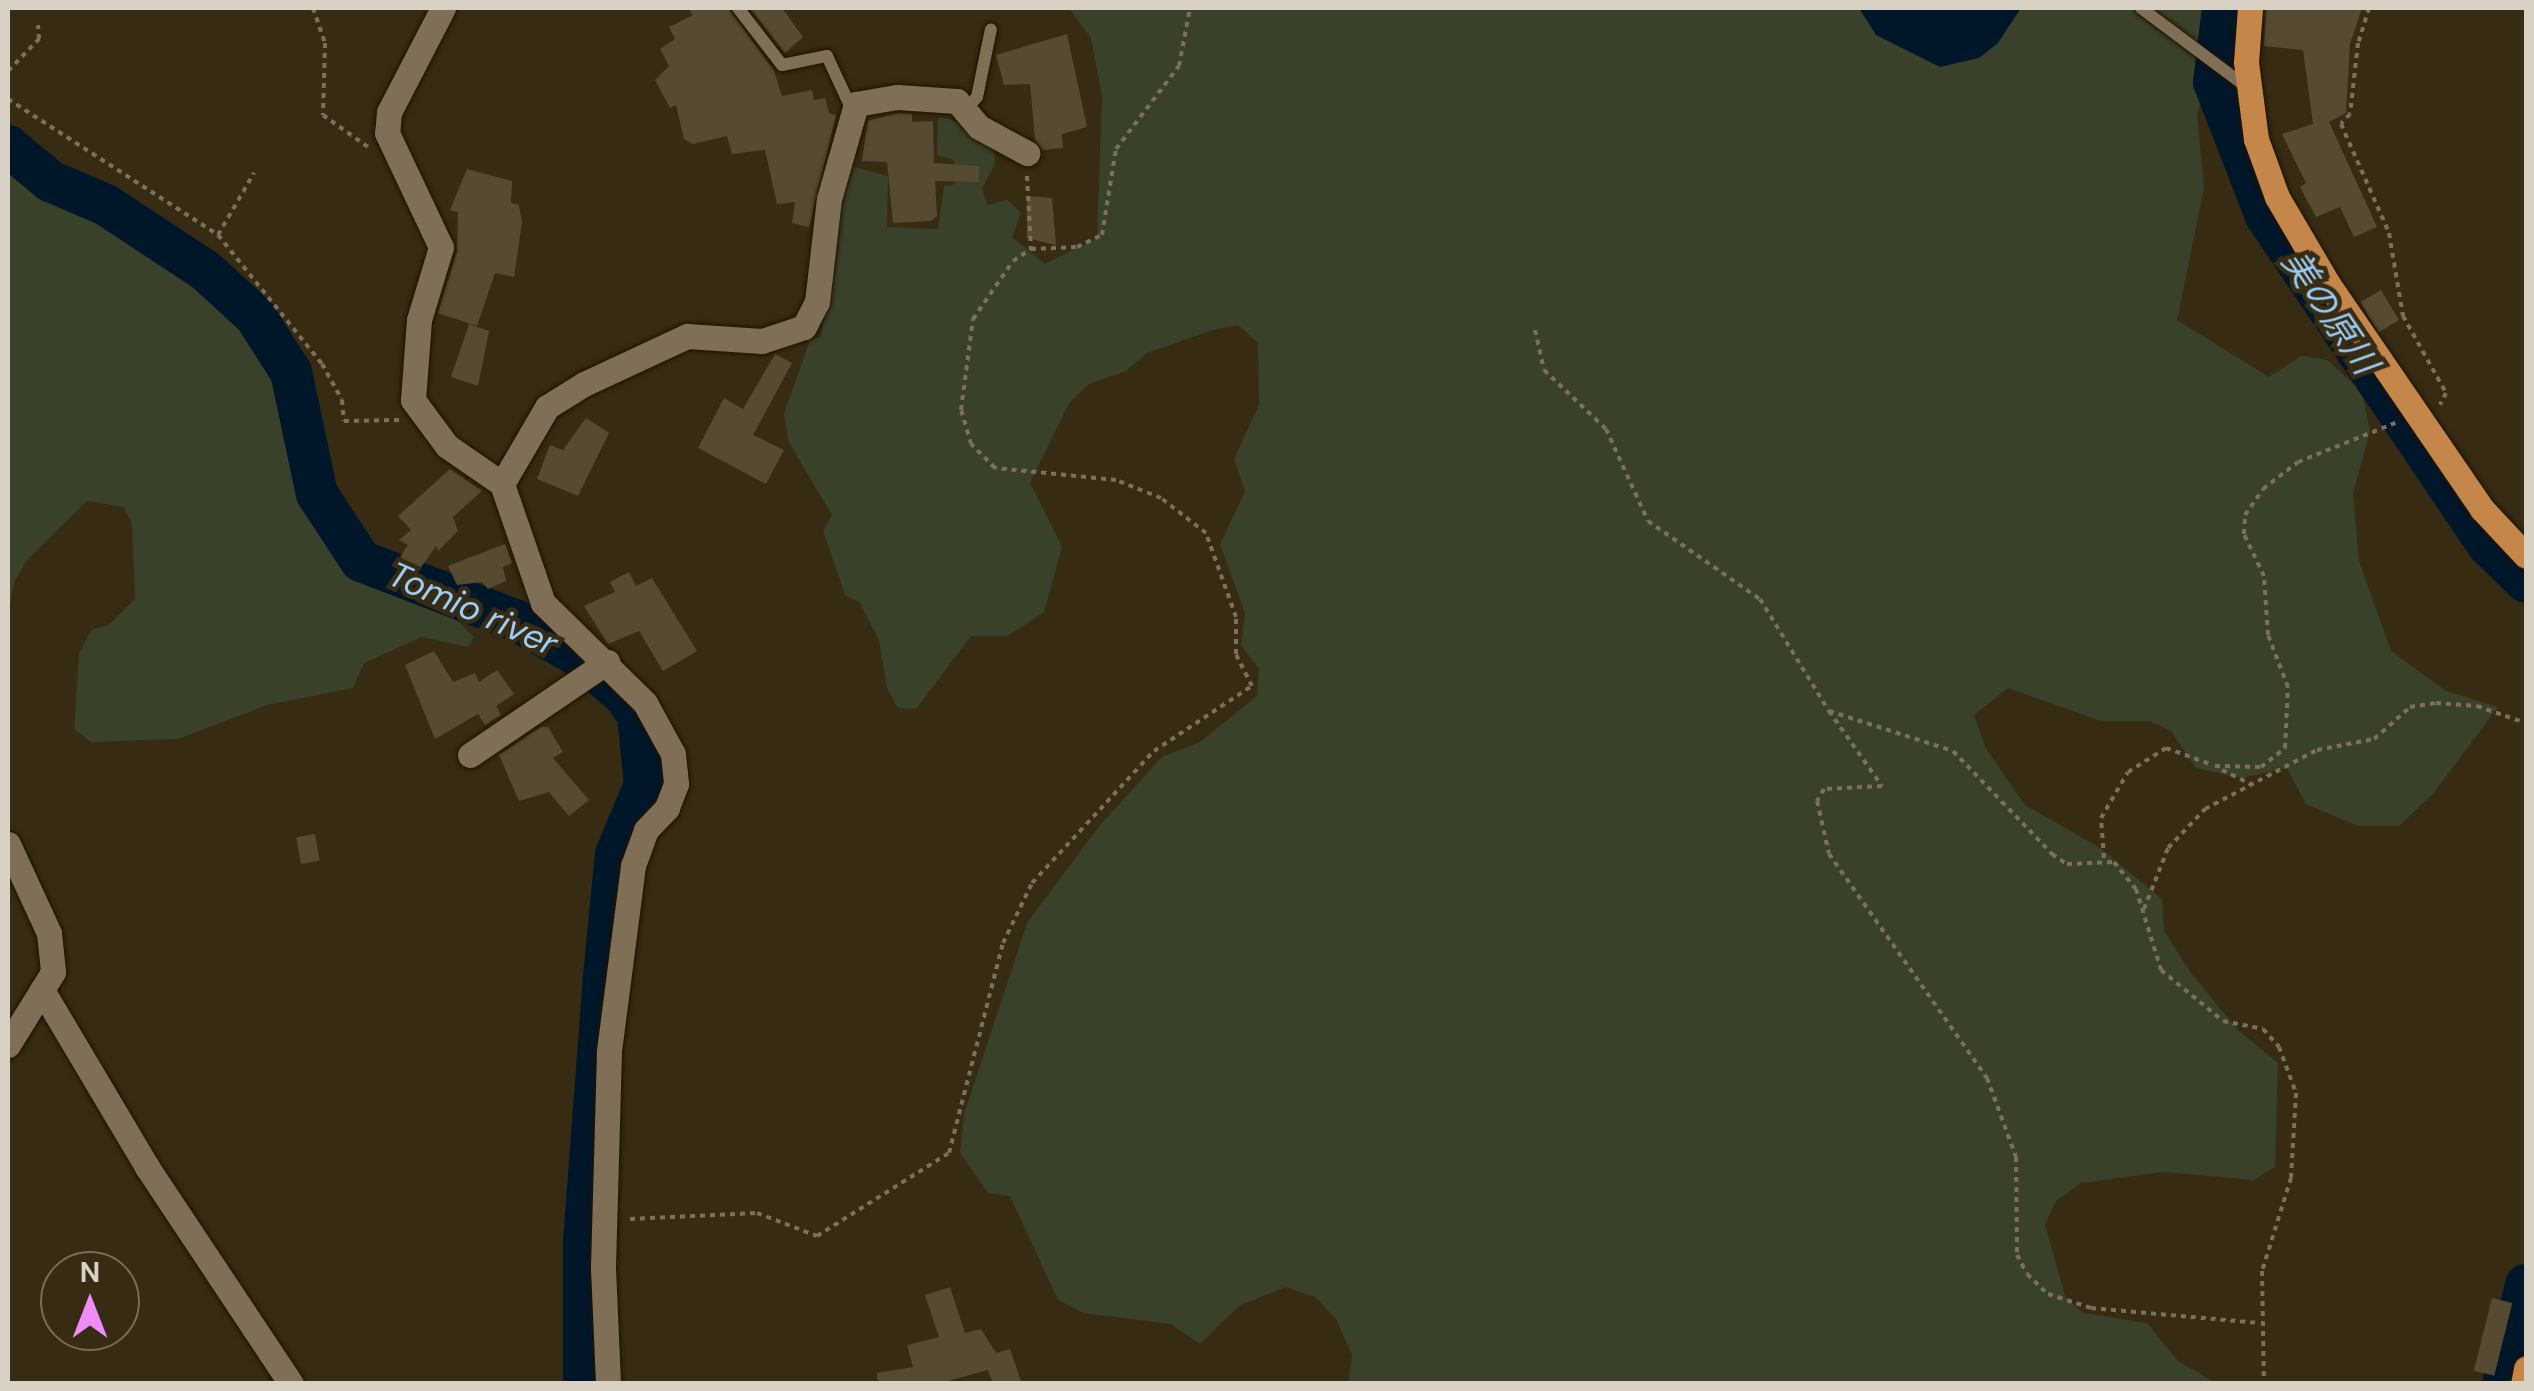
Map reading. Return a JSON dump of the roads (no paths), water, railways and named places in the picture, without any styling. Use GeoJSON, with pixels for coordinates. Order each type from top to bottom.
{"type":"FeatureCollection","features":[{"type":"Feature","properties":{"kind":"main road"},"geometry":{"type":"LineString","coordinates":[[2250,8],[2250,89],[2256,139],[2277,197],[2482,509],[2526,556]]}},
{"type":"Feature","properties":{"kind":"main road"},"geometry":{"type":"LineString","coordinates":[[2523,1384],[2526,1368]]}},
{"type":"Feature","properties":{"kind":"street"},"geometry":{"type":"LineString","coordinates":[[442,8],[389,112],[391,140],[441,247],[419,320],[413,400],[446,446],[502,484],[544,603],[607,662],[662,728],[676,784],[632,866],[610,1052],[604,1221],[608,1384]]}},
{"type":"Feature","properties":{"kind":"street"},"geometry":{"type":"LineString","coordinates":[[502,484],[548,407],[584,384],[687,336],[762,341],[804,327],[817,302],[830,199],[856,104],[928,96],[958,101],[979,126],[1027,154]]}},
{"type":"Feature","properties":{"kind":"street"},"geometry":{"type":"LineString","coordinates":[[470,755],[607,662]]}},
{"type":"Feature","properties":{"kind":"street"},"geometry":{"type":"LineString","coordinates":[[8,844],[49,933],[53,972],[8,1045]]}},
{"type":"Feature","properties":{"kind":"street"},"geometry":{"type":"LineString","coordinates":[[42,990],[147,1167],[290,1384]]}},
{"type":"Feature","properties":{"kind":"lane"},"geometry":{"type":"LineString","coordinates":[[738,8],[782,65],[828,56],[853,112]]}},
{"type":"Feature","properties":{"kind":"lane"},"geometry":{"type":"LineString","coordinates":[[2142,8],[2250,89]]}},
{"type":"Feature","properties":{"kind":"lane"},"geometry":{"type":"LineString","coordinates":[[966,110],[977,97],[991,29]]}},
{"type":"Feature","properties":{"kind":"water"},"geometry":{"type":"Polygon","coordinates":[[[1859,8],[2021,8],[1998,43],[1979,58],[1940,67],[1876,35],[1859,8]]]}},
{"type":"Feature","properties":{"kind":"waterway","name":"美の原川"},"geometry":{"type":"LineString","coordinates":[[2223,8],[2214,82],[2266,216],[2488,545],[2526,582]]}},
{"type":"Feature","properties":{"kind":"waterway","name":"Tomio river"},"geometry":{"type":"LineString","coordinates":[[8,146],[50,181],[106,205],[206,271],[255,316],[291,372],[317,494],[361,561],[517,621],[575,654],[624,695],[638,715],[645,785],[616,854],[604,976],[584,1241],[584,1384]]}},
{"type":"Feature","properties":{"kind":"waterway","name":"美の原川"},"geometry":{"type":"LineString","coordinates":[[2503,1384],[2526,1285]]}}]}
